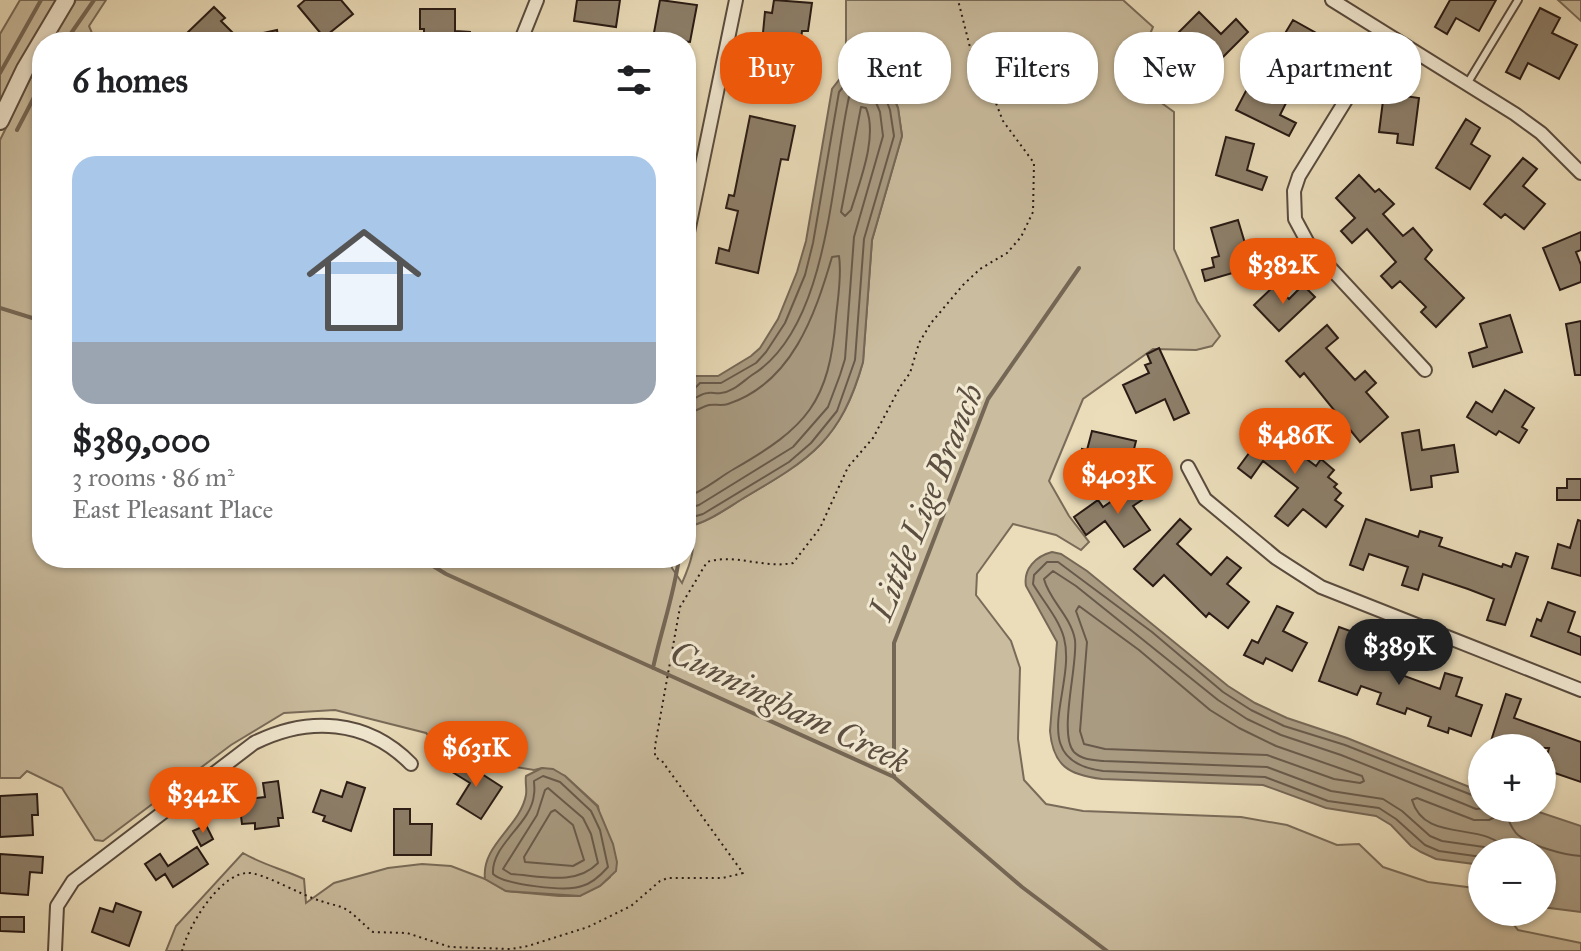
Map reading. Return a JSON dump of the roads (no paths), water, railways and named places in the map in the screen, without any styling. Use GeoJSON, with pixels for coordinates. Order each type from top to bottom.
{"type":"FeatureCollection","features":[{"type":"Feature","properties":{"kind":"street"},"geometry":{"type":"LineString","coordinates":[[47,32],[66,0]]}},
{"type":"Feature","properties":{"kind":"street"},"geometry":{"type":"LineString","coordinates":[[524,32],[537,0]]}},
{"type":"Feature","properties":{"kind":"street"},"geometry":{"type":"LineString","coordinates":[[696,194],[736,0]]}},
{"type":"Feature","properties":{"kind":"street"},"geometry":{"type":"LineString","coordinates":[[1332,0],[1381,32]]}},
{"type":"Feature","properties":{"kind":"street"},"geometry":{"type":"LineString","coordinates":[[1421,56],[1541,133],[1581,173]]}},
{"type":"Feature","properties":{"kind":"street"},"geometry":{"type":"LineString","coordinates":[[0,121],[32,57]]}},
{"type":"Feature","properties":{"kind":"street"},"geometry":{"type":"LineString","coordinates":[[1343,104],[1299,176],[1294,191],[1293,206],[1301,233],[1425,370]]}},
{"type":"Feature","properties":{"kind":"street"},"geometry":{"type":"LineString","coordinates":[[1188,467],[1205,499],[1297,574],[1321,587],[1581,690]]}},
{"type":"Feature","properties":{"kind":"street"},"geometry":{"type":"LineString","coordinates":[[55,951],[57,906],[73,881],[254,743],[275,732],[297,726],[344,726],[382,740],[411,764]]}},
{"type":"Feature","properties":{"kind":"lane"},"geometry":{"type":"LineString","coordinates":[[1467,84],[1518,0]]}},
{"type":"Feature","properties":{"kind":"water"},"geometry":{"type":"Polygon","coordinates":[[[838,81],[838,104],[896,104],[902,136],[872,240],[863,362],[844,412],[819,446],[786,472],[696,524],[696,376],[718,376],[751,356],[760,348],[778,319],[806,241],[832,89],[838,81]]]}},
{"type":"Feature","properties":{"kind":"water"},"geometry":{"type":"Polygon","coordinates":[[[1052,552],[1061,554],[1087,571],[1228,686],[1255,703],[1468,786],[1468,822],[1556,822],[1556,818],[1581,826],[1581,912],[1556,909],[1556,838],[1468,838],[1468,863],[1436,859],[1411,846],[1391,825],[1376,816],[1326,808],[1263,785],[1102,779],[1080,775],[1065,767],[1055,753],[1050,731],[1057,642],[1026,586],[1032,564],[1052,552]]]}},
{"type":"Feature","properties":{"kind":"water"},"geometry":{"type":"Polygon","coordinates":[[[542,768],[553,769],[565,776],[597,806],[613,844],[616,871],[600,886],[580,896],[506,891],[485,879],[489,856],[522,806],[526,795],[526,776],[542,768]]]}},
{"type":"Feature","properties":{"kind":"waterway"},"geometry":{"type":"LineString","coordinates":[[0,73],[41,0]]}},
{"type":"Feature","properties":{"kind":"waterway"},"geometry":{"type":"LineString","coordinates":[[72,32],[94,0]]}},
{"type":"Feature","properties":{"kind":"waterway"},"geometry":{"type":"LineString","coordinates":[[17,130],[32,101]]}},
{"type":"Feature","properties":{"kind":"waterway","name":"Little Lige Branch"},"geometry":{"type":"LineString","coordinates":[[894,777],[894,643],[988,399],[1079,268]]}},
{"type":"Feature","properties":{"kind":"waterway","name":"Cunningham Creek"},"geometry":{"type":"LineString","coordinates":[[0,308],[32,318]]}},
{"type":"Feature","properties":{"kind":"waterway","name":"Cunningham Creek"},"geometry":{"type":"LineString","coordinates":[[436,568],[894,777],[1022,887],[1107,951]]}},
{"type":"Feature","properties":{"kind":"waterway"},"geometry":{"type":"LineString","coordinates":[[653,668],[677,568]]}}]}
